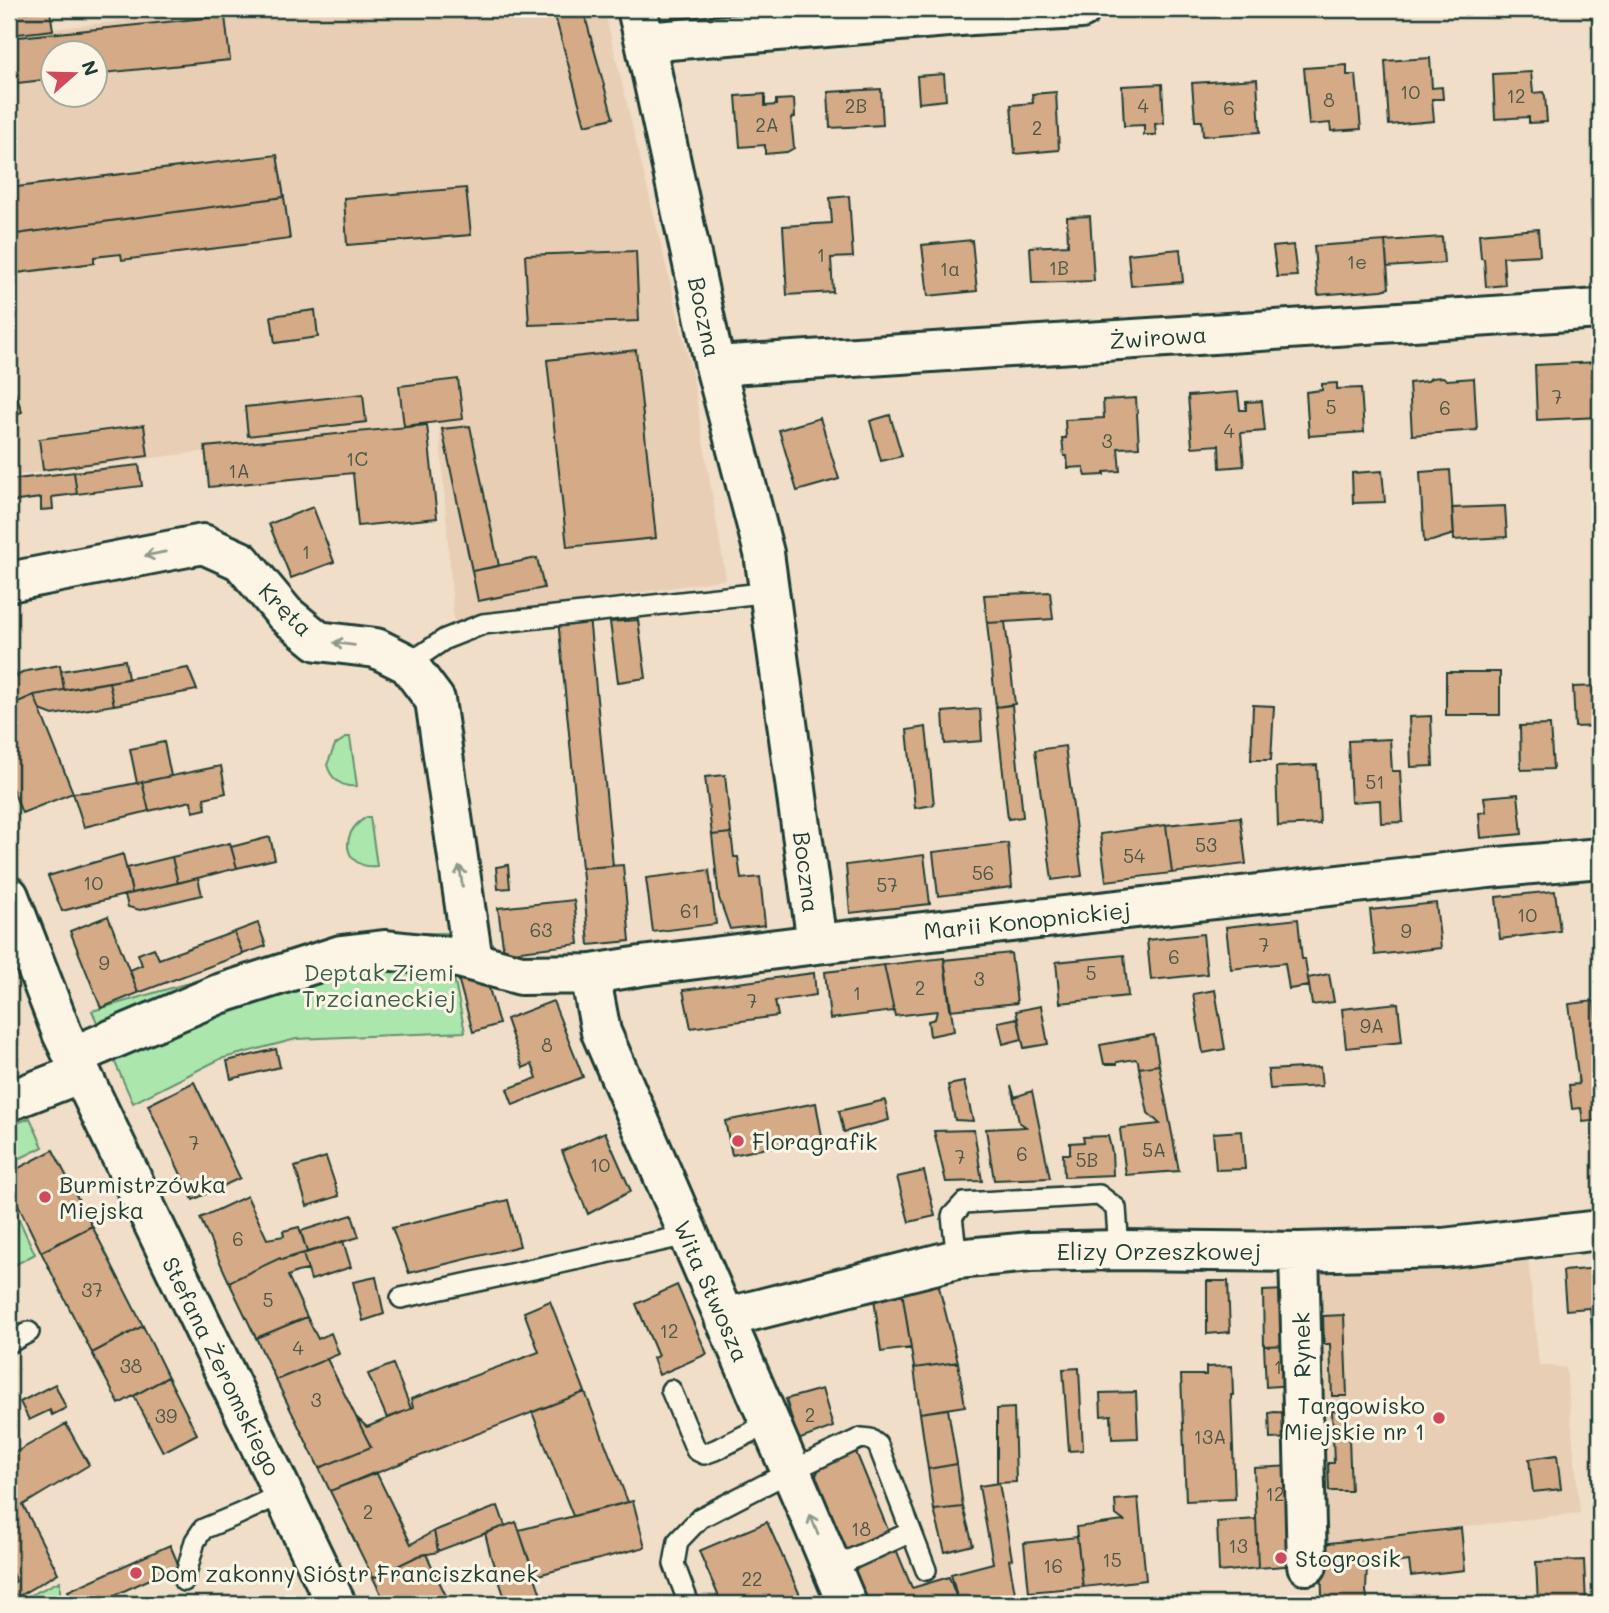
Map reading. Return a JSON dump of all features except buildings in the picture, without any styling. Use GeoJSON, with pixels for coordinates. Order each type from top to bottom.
{"type":"FeatureCollection","features":[{"type":"Feature","properties":{"kind":"street"},"geometry":{"type":"LineString","coordinates":[[641,25],[1081,9]]}},
{"type":"Feature","properties":{"kind":"street","name":"Boczna"},"geometry":{"type":"LineString","coordinates":[[641,25],[715,366],[764,553],[817,944]]}},
{"type":"Feature","properties":{"kind":"street","name":"Żwirowa"},"geometry":{"type":"LineString","coordinates":[[715,366],[1600,309]]}},
{"type":"Feature","properties":{"kind":"street","name":"Kręta"},"geometry":{"type":"LineString","coordinates":[[9,582],[203,544],[241,561],[285,614],[318,641],[376,648],[408,664],[435,700],[472,953]]}},
{"type":"Feature","properties":{"kind":"street","name":"Marii Konopnickiej"},"geometry":{"type":"LineString","coordinates":[[9,1101],[219,994],[341,955],[384,950],[448,956],[472,953],[521,975],[592,974],[817,944],[1488,868],[1600,858]]}},
{"type":"Feature","properties":{"kind":"street","name":"Stefana Żeromskiego"},"geometry":{"type":"LineString","coordinates":[[9,896],[62,1033],[336,1604]]}},
{"type":"Feature","properties":{"kind":"street","name":"Wita Stwosza"},"geometry":{"type":"LineString","coordinates":[[592,974],[601,1032],[847,1604]]}},
{"type":"Feature","properties":{"kind":"street","name":"Elizy Orzeszkowej"},"geometry":{"type":"LineString","coordinates":[[724,1318],[957,1259],[1030,1252],[1299,1252],[1443,1248],[1600,1230]]}},
{"type":"Feature","properties":{"kind":"street","name":"Rynek"},"geometry":{"type":"LineString","coordinates":[[1299,1252],[1307,1565]]}},
{"type":"Feature","properties":{"kind":"lane"},"geometry":{"type":"LineString","coordinates":[[408,664],[445,639],[483,624],[771,592]]}},
{"type":"Feature","properties":{"kind":"lane"},"geometry":{"type":"LineString","coordinates":[[957,1259],[951,1216],[964,1203],[1099,1195],[1116,1208],[1119,1250]]}},
{"type":"Feature","properties":{"kind":"lane"},"geometry":{"type":"LineString","coordinates":[[401,1298],[688,1235]]}},
{"type":"Feature","properties":{"kind":"lane"},"geometry":{"type":"LineString","coordinates":[[9,1343],[30,1332]]}},
{"type":"Feature","properties":{"kind":"lane"},"geometry":{"type":"LineString","coordinates":[[671,1390],[696,1450],[704,1454],[770,1423]]}},
{"type":"Feature","properties":{"kind":"lane"},"geometry":{"type":"LineString","coordinates":[[689,1604],[674,1564],[678,1541],[700,1518],[861,1437],[878,1445],[926,1570]]}},
{"type":"Feature","properties":{"kind":"lane"},"geometry":{"type":"LineString","coordinates":[[184,1581],[195,1541],[203,1529],[283,1493]]}},
{"type":"Feature","properties":{"kind":"lane"},"geometry":{"type":"LineString","coordinates":[[832,1568],[911,1532]]}},
{"type":"Feature","properties":{"kind":"shaded area"},"geometry":{"type":"Polygon","coordinates":[[[222,9],[604,9],[692,373],[726,579],[454,622],[439,422],[9,476],[9,34],[222,9]]]}},
{"type":"Feature","properties":{"kind":"shaded area"},"geometry":{"type":"Polygon","coordinates":[[[1528,1258],[1539,1365],[1566,1368],[1580,1513],[1321,1544],[1314,1271],[1433,1271],[1528,1258]]]}},
{"type":"Feature","properties":{"kind":"green space"},"geometry":{"type":"Polygon","coordinates":[[[350,737],[357,786],[338,782],[327,765],[335,745],[350,737]]]}},
{"type":"Feature","properties":{"kind":"green space"},"geometry":{"type":"Polygon","coordinates":[[[370,817],[377,866],[366,866],[357,862],[348,849],[351,832],[370,817]]]}},
{"type":"Feature","properties":{"kind":"green space","name":"Deptak Ziemi Trzcianeckiej"},"geometry":{"type":"Polygon","coordinates":[[[445,933],[465,1032],[296,1039],[220,1059],[133,1103],[92,1011],[357,934],[445,933]]]}},
{"type":"Feature","properties":{"kind":"green space"},"geometry":{"type":"Polygon","coordinates":[[[30,1118],[43,1147],[9,1164],[9,1126],[30,1118]]]}},
{"type":"Feature","properties":{"kind":"green space"},"geometry":{"type":"Polygon","coordinates":[[[9,1198],[35,1254],[13,1266],[9,1256],[9,1198]]]}},
{"type":"Feature","properties":{"kind":"green space"},"geometry":{"type":"Polygon","coordinates":[[[60,1581],[60,1604],[12,1604],[60,1581]]]}},
{"type":"Feature","properties":{"kind":"place","name":"Floragrafik"},"geometry":{"type":"Point","coordinates":[738,1141]}},
{"type":"Feature","properties":{"kind":"place","name":"Burmistrzówka Miejska"},"geometry":{"type":"Point","coordinates":[45,1197]}},
{"type":"Feature","properties":{"kind":"place","name":"Targowisko Miejskie nr 1"},"geometry":{"type":"Point","coordinates":[1439,1418]}},
{"type":"Feature","properties":{"kind":"place","name":"Stogrosik"},"geometry":{"type":"Point","coordinates":[1281,1558]}},
{"type":"Feature","properties":{"kind":"place","name":"Dom zakonny Sióstr Franciszkanek"},"geometry":{"type":"Point","coordinates":[136,1573]}}]}
